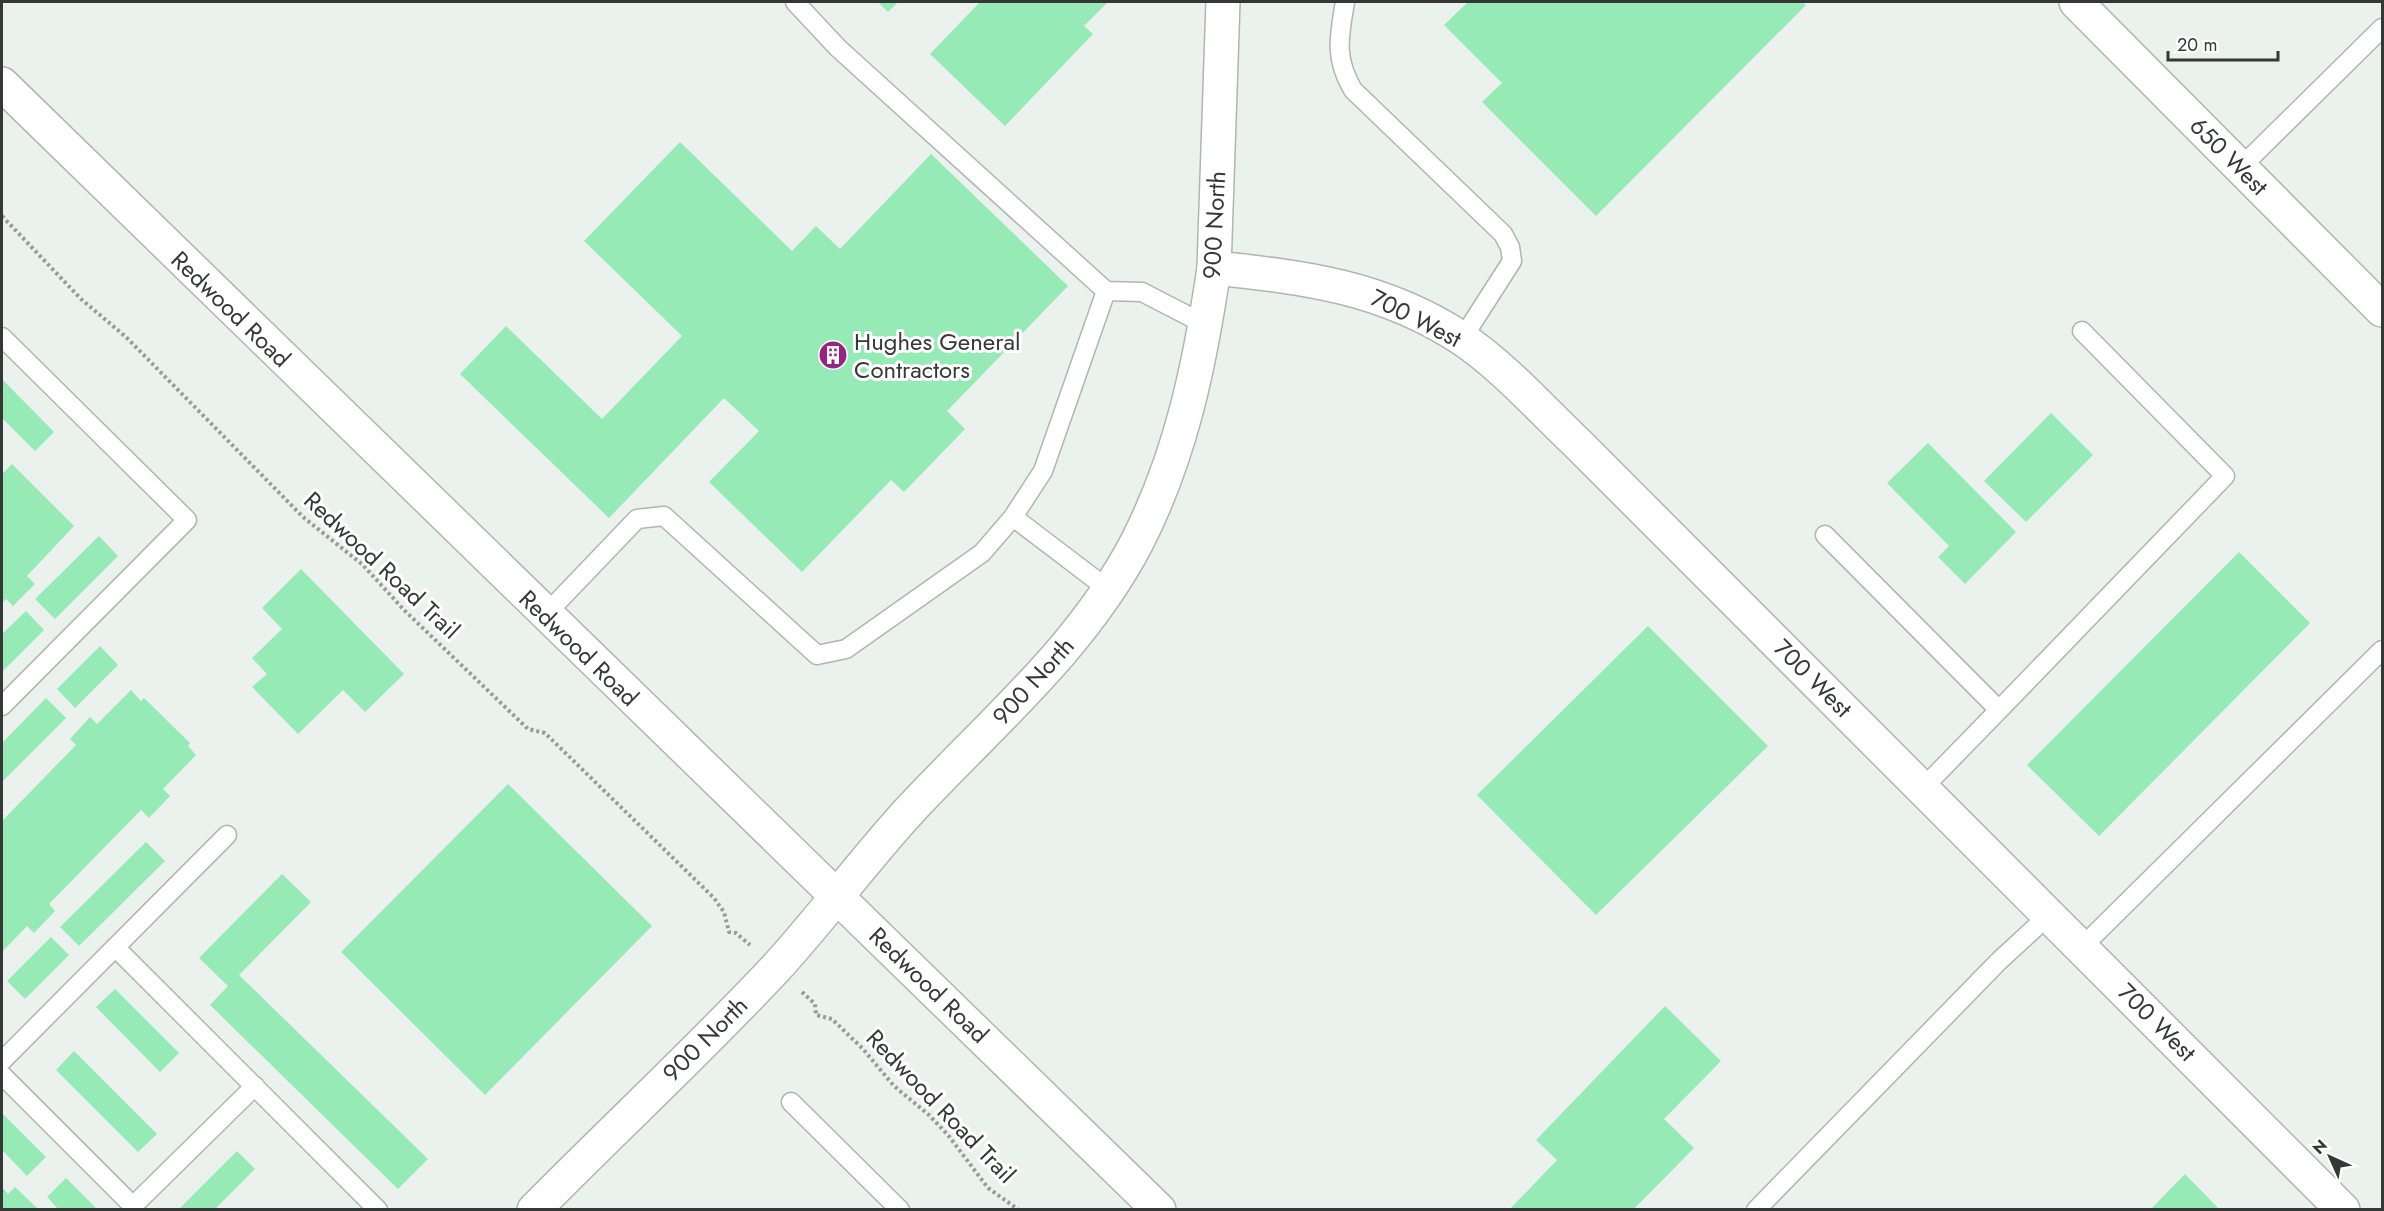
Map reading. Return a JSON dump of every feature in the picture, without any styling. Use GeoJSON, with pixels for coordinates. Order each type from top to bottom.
{"type":"FeatureCollection","features":[{"type":"Feature","properties":{"kind":"street","name":"900 North"},"geometry":{"type":"LineString","coordinates":[[534,1209],[775,968],[909,811],[1053,663],[1109,590],[1136,544],[1160,495],[1179,441],[1195,384],[1206,325],[1214,268],[1223,2]]}},
{"type":"Feature","properties":{"kind":"street","name":"650 West"},"geometry":{"type":"LineString","coordinates":[[2076,2],[2382,310]]}},
{"type":"Feature","properties":{"kind":"street","name":"Redwood Road"},"geometry":{"type":"LineString","coordinates":[[2,84],[545,615],[1159,1209]]}},
{"type":"Feature","properties":{"kind":"street","name":"700 West"},"geometry":{"type":"LineString","coordinates":[[1214,268],[1275,274],[1356,289],[1394,302],[1462,339],[1496,365],[1576,442],[2343,1209]]}},
{"type":"Feature","properties":{"kind":"lane"},"geometry":{"type":"LineString","coordinates":[[795,2],[838,48],[1106,291],[1142,292],[1206,325]]}},
{"type":"Feature","properties":{"kind":"lane"},"geometry":{"type":"LineString","coordinates":[[1345,2],[1338,47],[1344,75],[1353,90],[1503,234],[1510,247],[1512,261],[1462,339]]}},
{"type":"Feature","properties":{"kind":"lane"},"geometry":{"type":"LineString","coordinates":[[2241,167],[2382,28]]}},
{"type":"Feature","properties":{"kind":"lane"},"geometry":{"type":"LineString","coordinates":[[545,615],[637,519],[664,516],[817,655],[846,649],[982,553],[1013,516],[1043,471],[1106,291]]}},
{"type":"Feature","properties":{"kind":"lane"},"geometry":{"type":"LineString","coordinates":[[1923,788],[2224,476],[2082,331]]}},
{"type":"Feature","properties":{"kind":"lane"},"geometry":{"type":"LineString","coordinates":[[2,337],[187,520],[2,706]]}},
{"type":"Feature","properties":{"kind":"lane"},"geometry":{"type":"LineString","coordinates":[[1013,516],[1109,590]]}},
{"type":"Feature","properties":{"kind":"lane"},"geometry":{"type":"LineString","coordinates":[[1825,535],[1999,710]]}},
{"type":"Feature","properties":{"kind":"lane"},"geometry":{"type":"LineString","coordinates":[[2082,947],[2382,650]]}},
{"type":"Feature","properties":{"kind":"lane"},"geometry":{"type":"LineString","coordinates":[[2,1062],[227,835]]}},
{"type":"Feature","properties":{"kind":"lane"},"geometry":{"type":"LineString","coordinates":[[1756,1209],[1999,962],[2049,915]]}},
{"type":"Feature","properties":{"kind":"lane"},"geometry":{"type":"LineString","coordinates":[[116,947],[378,1209]]}},
{"type":"Feature","properties":{"kind":"lane"},"geometry":{"type":"LineString","coordinates":[[2,1075],[133,1206],[255,1086]]}},
{"type":"Feature","properties":{"kind":"lane"},"geometry":{"type":"LineString","coordinates":[[791,1102],[900,1209]]}},
{"type":"Feature","properties":{"kind":"path","name":"Redwood Road Trail"},"geometry":{"type":"LineString","coordinates":[[2,216],[81,299],[126,337],[303,517],[363,565],[405,610],[528,729],[545,733],[679,862],[714,898],[724,912],[729,932],[736,933]]}},
{"type":"Feature","properties":{"kind":"path","name":"Redwood Road Trail"},"geometry":{"type":"LineString","coordinates":[[815,1004],[816,1015],[832,1018],[863,1049],[894,1086],[929,1115],[948,1135],[988,1188],[1019,1209]]}},
{"type":"Feature","properties":{"kind":"building"},"geometry":{"type":"Polygon","coordinates":[[[878,2],[898,2],[888,12],[878,2]]]}},
{"type":"Feature","properties":{"kind":"building"},"geometry":{"type":"Polygon","coordinates":[[[980,2],[1108,2],[1084,26],[1093,34],[1005,126],[930,54],[980,2]]]}},
{"type":"Feature","properties":{"kind":"building"},"geometry":{"type":"Polygon","coordinates":[[[1468,2],[1802,2],[1806,5],[1596,216],[1482,102],[1502,83],[1444,25],[1468,2]]]}},
{"type":"Feature","properties":{"kind":"building","name":"Hughes General Contractors"},"geometry":{"type":"Polygon","coordinates":[[[680,142],[792,251],[816,226],[840,249],[931,154],[1068,286],[947,411],[965,429],[904,492],[891,480],[802,572],[709,482],[759,431],[724,398],[609,518],[460,374],[506,326],[602,419],[682,336],[584,241],[680,142]]]}},
{"type":"Feature","properties":{"kind":"building"},"geometry":{"type":"Polygon","coordinates":[[[2,379],[54,432],[35,451],[2,418],[2,379]]]}},
{"type":"Feature","properties":{"kind":"building"},"geometry":{"type":"Polygon","coordinates":[[[2051,413],[2093,455],[2026,522],[1984,481],[2051,413]]]}},
{"type":"Feature","properties":{"kind":"building"},"geometry":{"type":"Polygon","coordinates":[[[1928,443],[2016,532],[1965,584],[1938,557],[1949,546],[1887,483],[1928,443]]]}},
{"type":"Feature","properties":{"kind":"building"},"geometry":{"type":"Polygon","coordinates":[[[12,464],[74,526],[27,576],[35,584],[13,606],[6,599],[2,603],[2,474],[12,464]]]}},
{"type":"Feature","properties":{"kind":"building"},"geometry":{"type":"Polygon","coordinates":[[[99,536],[118,556],[55,619],[35,599],[99,536]]]}},
{"type":"Feature","properties":{"kind":"building"},"geometry":{"type":"Polygon","coordinates":[[[2239,552],[2310,623],[2099,836],[2027,765],[2239,552]]]}},
{"type":"Feature","properties":{"kind":"building"},"geometry":{"type":"Polygon","coordinates":[[[301,569],[404,674],[365,712],[343,690],[298,734],[252,687],[267,674],[252,658],[282,629],[262,608],[301,569]]]}},
{"type":"Feature","properties":{"kind":"building"},"geometry":{"type":"Polygon","coordinates":[[[26,611],[44,630],[2,672],[2,634],[26,611]]]}},
{"type":"Feature","properties":{"kind":"building"},"geometry":{"type":"Polygon","coordinates":[[[1648,626],[1768,746],[1596,915],[1477,795],[1648,626]]]}},
{"type":"Feature","properties":{"kind":"building"},"geometry":{"type":"Polygon","coordinates":[[[100,646],[118,665],[75,708],[57,689],[100,646]]]}},
{"type":"Feature","properties":{"kind":"building"},"geometry":{"type":"Polygon","coordinates":[[[131,690],[141,701],[144,698],[190,743],[188,746],[196,755],[163,789],[170,796],[149,818],[141,810],[49,904],[55,911],[34,933],[27,926],[2,952],[2,821],[76,745],[70,739],[90,717],[97,724],[131,690]]]}},
{"type":"Feature","properties":{"kind":"building"},"geometry":{"type":"Polygon","coordinates":[[[46,698],[66,718],[2,782],[2,743],[46,698]]]}},
{"type":"Feature","properties":{"kind":"building"},"geometry":{"type":"Polygon","coordinates":[[[508,784],[652,926],[485,1095],[341,952],[508,784]]]}},
{"type":"Feature","properties":{"kind":"building"},"geometry":{"type":"Polygon","coordinates":[[[146,842],[165,861],[79,946],[60,927],[146,842]]]}},
{"type":"Feature","properties":{"kind":"building"},"geometry":{"type":"Polygon","coordinates":[[[282,874],[311,902],[239,975],[428,1159],[398,1189],[210,1005],[228,986],[199,958],[282,874]]]}},
{"type":"Feature","properties":{"kind":"building"},"geometry":{"type":"Polygon","coordinates":[[[51,937],[69,955],[25,999],[7,981],[51,937]]]}},
{"type":"Feature","properties":{"kind":"building"},"geometry":{"type":"Polygon","coordinates":[[[115,989],[179,1053],[160,1072],[96,1007],[115,989]]]}},
{"type":"Feature","properties":{"kind":"building"},"geometry":{"type":"Polygon","coordinates":[[[1665,1006],[1721,1061],[1664,1119],[1694,1148],[1633,1210],[1509,1210],[1557,1160],[1536,1140],[1665,1006]]]}},
{"type":"Feature","properties":{"kind":"building"},"geometry":{"type":"Polygon","coordinates":[[[74,1051],[157,1134],[138,1152],[56,1070],[74,1051]]]}},
{"type":"Feature","properties":{"kind":"building"},"geometry":{"type":"Polygon","coordinates":[[[2,1113],[46,1157],[27,1176],[2,1150],[2,1113]]]}},
{"type":"Feature","properties":{"kind":"building"},"geometry":{"type":"Polygon","coordinates":[[[237,1151],[255,1169],[214,1210],[178,1210],[237,1151]]]}},
{"type":"Feature","properties":{"kind":"building"},"geometry":{"type":"Polygon","coordinates":[[[2185,1174],[2220,1210],[2150,1210],[2185,1174]]]}},
{"type":"Feature","properties":{"kind":"building"},"geometry":{"type":"Polygon","coordinates":[[[66,1178],[98,1210],[59,1210],[47,1197],[66,1178]]]}},
{"type":"Feature","properties":{"kind":"building"},"geometry":{"type":"Polygon","coordinates":[[[2,1187],[8,1194],[15,1187],[37,1208],[2,1210],[2,1187]]]}},
{"type":"Feature","properties":{"kind":"place","name":"Hughes General Contractors"},"geometry":{"type":"Point","coordinates":[833,355]}}]}
